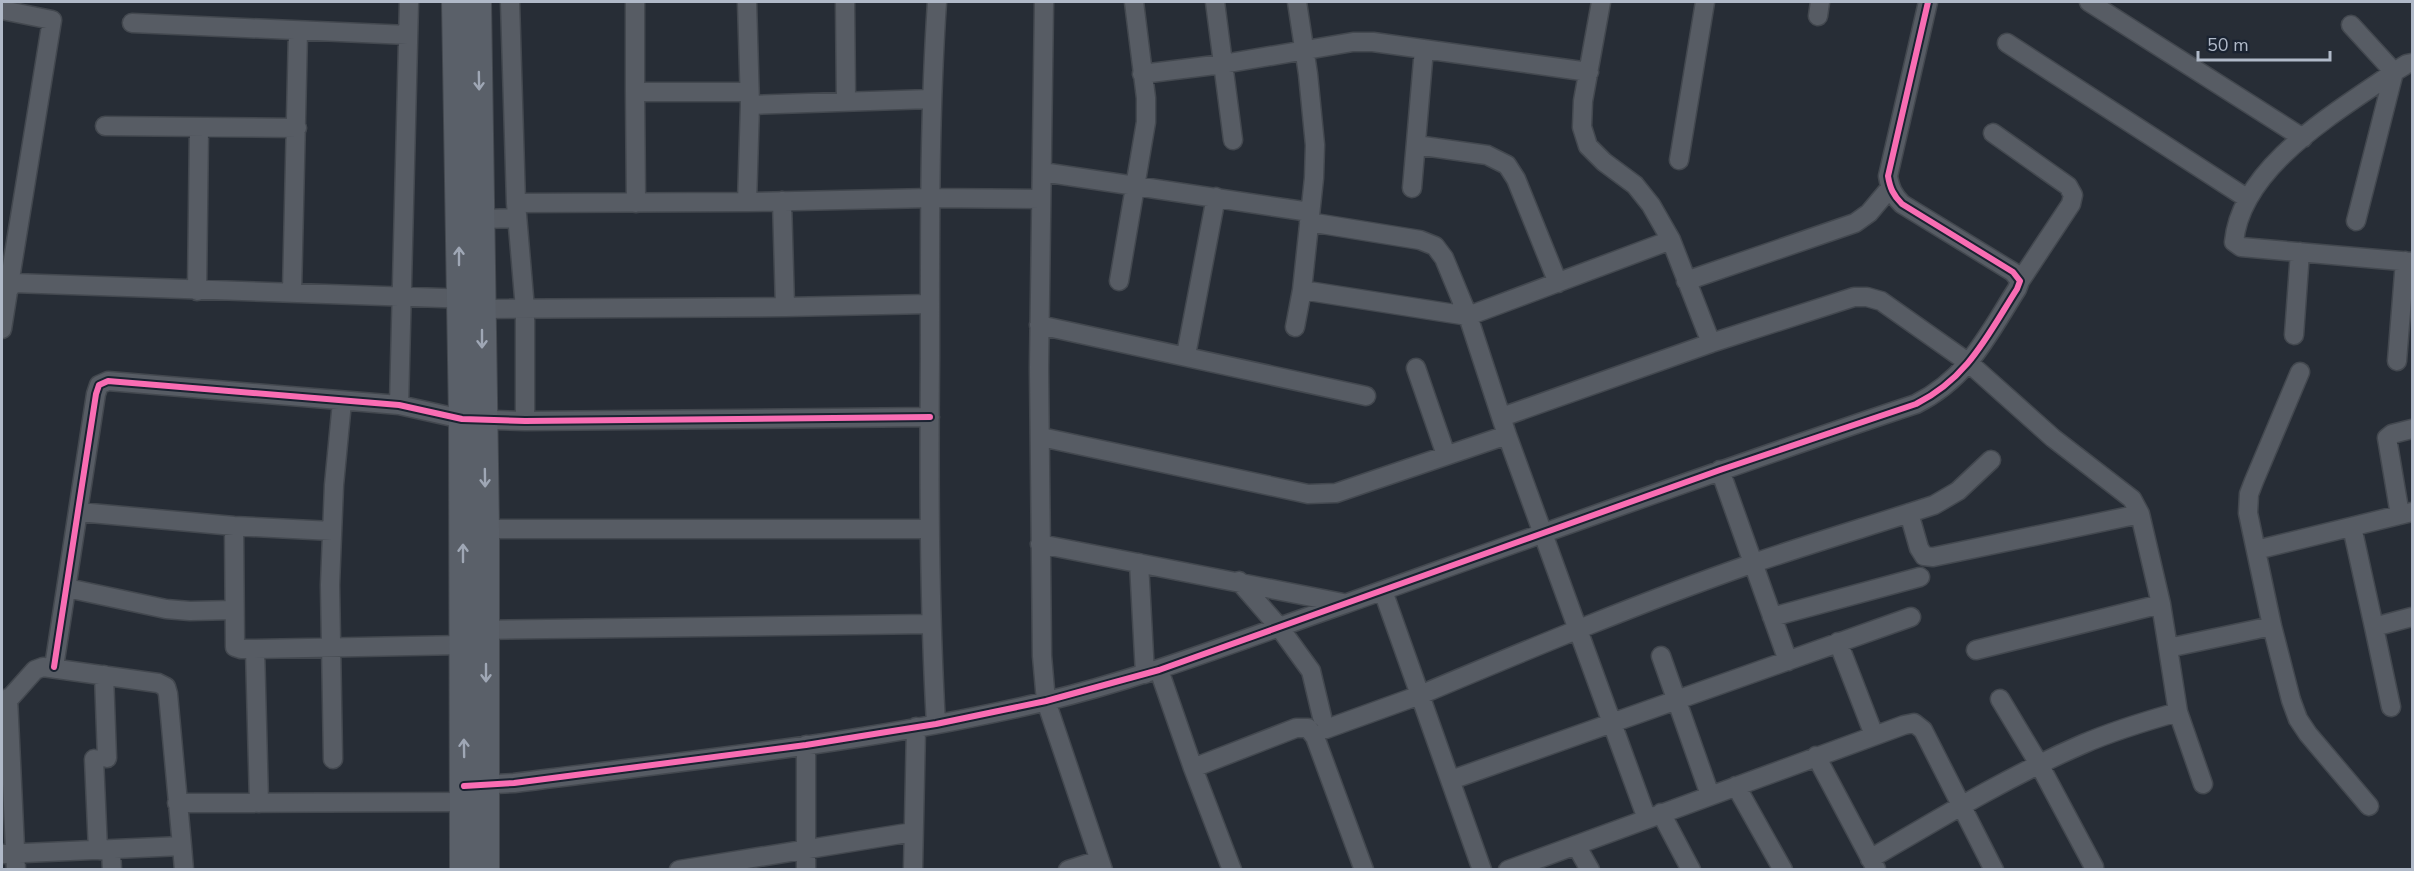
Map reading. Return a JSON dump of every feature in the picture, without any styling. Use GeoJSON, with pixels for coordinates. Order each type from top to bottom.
{"type":"FeatureCollection","features":[{"type":"Feature","properties":{"kind":"street"},"geometry":{"type":"LineString","coordinates":[[399,405],[409,2]]}},
{"type":"Feature","properties":{"kind":"street"},"geometry":{"type":"LineString","coordinates":[[455,2],[467,42],[481,219],[474,303]]}},
{"type":"Feature","properties":{"kind":"street"},"geometry":{"type":"LineString","coordinates":[[463,870],[471,791],[470,635],[474,303],[467,42],[478,2]]}},
{"type":"Feature","properties":{"kind":"street"},"geometry":{"type":"LineString","coordinates":[[510,2],[516,211],[525,309],[525,421]]}},
{"type":"Feature","properties":{"kind":"street"},"geometry":{"type":"LineString","coordinates":[[635,2],[636,203]]}},
{"type":"Feature","properties":{"kind":"street"},"geometry":{"type":"LineString","coordinates":[[747,2],[749,99],[747,202]]}},
{"type":"Feature","properties":{"kind":"street"},"geometry":{"type":"LineString","coordinates":[[845,2],[846,101]]}},
{"type":"Feature","properties":{"kind":"street"},"geometry":{"type":"LineString","coordinates":[[936,724],[930,624],[928,529],[931,99],[937,2]]}},
{"type":"Feature","properties":{"kind":"street"},"geometry":{"type":"LineString","coordinates":[[1044,2],[1039,325],[1042,656],[1046,701],[1101,865],[1068,870]]}},
{"type":"Feature","properties":{"kind":"street"},"geometry":{"type":"LineString","coordinates":[[1119,281],[1146,122],[1134,2]]}},
{"type":"Feature","properties":{"kind":"street"},"geometry":{"type":"LineString","coordinates":[[1215,2],[1233,140]]}},
{"type":"Feature","properties":{"kind":"street"},"geometry":{"type":"LineString","coordinates":[[1295,327],[1302,290],[1314,178],[1315,145],[1305,51],[1297,2]]}},
{"type":"Feature","properties":{"kind":"street"},"geometry":{"type":"LineString","coordinates":[[1601,2],[1583,101],[1582,127],[1588,146],[1604,162],[1635,185],[1651,205],[1671,240],[1711,343]]}},
{"type":"Feature","properties":{"kind":"street"},"geometry":{"type":"LineString","coordinates":[[1679,160],[1705,2]]}},
{"type":"Feature","properties":{"kind":"street"},"geometry":{"type":"LineString","coordinates":[[1928,2],[1888,176],[1890,188],[1894,197],[1902,204],[2013,272],[2020,281]]}},
{"type":"Feature","properties":{"kind":"street"},"geometry":{"type":"LineString","coordinates":[[2089,2],[2303,138]]}},
{"type":"Feature","properties":{"kind":"street"},"geometry":{"type":"LineString","coordinates":[[2,10],[52,20],[2,329]]}},
{"type":"Feature","properties":{"kind":"street"},"geometry":{"type":"LineString","coordinates":[[132,23],[408,35]]}},
{"type":"Feature","properties":{"kind":"street"},"geometry":{"type":"LineString","coordinates":[[2351,25],[2394,72]]}},
{"type":"Feature","properties":{"kind":"street"},"geometry":{"type":"LineString","coordinates":[[292,294],[298,31]]}},
{"type":"Feature","properties":{"kind":"street"},"geometry":{"type":"LineString","coordinates":[[1142,74],[1223,64],[1353,42],[1424,49],[1589,72]]}},
{"type":"Feature","properties":{"kind":"street"},"geometry":{"type":"LineString","coordinates":[[2007,44],[2248,199]]}},
{"type":"Feature","properties":{"kind":"street"},"geometry":{"type":"LineString","coordinates":[[1413,188],[1424,49]]}},
{"type":"Feature","properties":{"kind":"street"},"geometry":{"type":"LineString","coordinates":[[2397,361],[2409,261],[2241,247],[2234,242],[2248,199],[2258,183],[2303,138],[2394,72],[2412,63]]}},
{"type":"Feature","properties":{"kind":"street"},"geometry":{"type":"LineString","coordinates":[[2356,221],[2394,72]]}},
{"type":"Feature","properties":{"kind":"street"},"geometry":{"type":"LineString","coordinates":[[635,92],[749,99],[846,101],[931,99]]}},
{"type":"Feature","properties":{"kind":"street"},"geometry":{"type":"LineString","coordinates":[[105,126],[297,128]]}},
{"type":"Feature","properties":{"kind":"street"},"geometry":{"type":"LineString","coordinates":[[197,291],[199,128]]}},
{"type":"Feature","properties":{"kind":"street"},"geometry":{"type":"LineString","coordinates":[[177,803],[259,803],[471,791],[806,745],[936,724],[1046,701],[1152,672],[1720,470],[1916,404],[1946,386],[1969,363],[2071,204],[2073,195],[2068,186],[1992,132]]}},
{"type":"Feature","properties":{"kind":"street"},"geometry":{"type":"LineString","coordinates":[[1416,145],[1487,154],[1508,165],[1516,179],[1558,283]]}},
{"type":"Feature","properties":{"kind":"street"},"geometry":{"type":"LineString","coordinates":[[1042,172],[1215,197],[1420,240],[1435,246],[1444,258],[1468,316],[1507,435],[1612,723],[1654,816],[1691,870]]}},
{"type":"Feature","properties":{"kind":"street"},"geometry":{"type":"LineString","coordinates":[[1686,281],[1855,223],[1869,213],[1890,188]]}},
{"type":"Feature","properties":{"kind":"street"},"geometry":{"type":"LineString","coordinates":[[1186,355],[1215,197]]}},
{"type":"Feature","properties":{"kind":"street"},"geometry":{"type":"LineString","coordinates":[[481,219],[516,211],[636,203],[930,198],[1041,199]]}},
{"type":"Feature","properties":{"kind":"street"},"geometry":{"type":"LineString","coordinates":[[782,201],[784,308]]}},
{"type":"Feature","properties":{"kind":"street"},"geometry":{"type":"LineString","coordinates":[[1302,290],[1468,316],[1671,240]]}},
{"type":"Feature","properties":{"kind":"street"},"geometry":{"type":"LineString","coordinates":[[2294,335],[2300,252]]}},
{"type":"Feature","properties":{"kind":"street"},"geometry":{"type":"LineString","coordinates":[[8,291],[13,284],[403,297],[525,309],[784,308],[930,304]]}},
{"type":"Feature","properties":{"kind":"street"},"geometry":{"type":"LineString","coordinates":[[1502,417],[1711,343],[1854,297],[1867,297],[1881,302],[1969,363],[2053,438],[2132,499],[2140,514],[2161,604],[2178,712],[2203,783]]}},
{"type":"Feature","properties":{"kind":"street"},"geometry":{"type":"LineString","coordinates":[[1039,325],[1186,355],[1366,396]]}},
{"type":"Feature","properties":{"kind":"street"},"geometry":{"type":"LineString","coordinates":[[1416,368],[1446,455]]}},
{"type":"Feature","properties":{"kind":"street"},"geometry":{"type":"LineString","coordinates":[[2300,372],[2249,494],[2248,513],[2272,626],[2291,700],[2298,718],[2308,734],[2369,806]]}},
{"type":"Feature","properties":{"kind":"street"},"geometry":{"type":"LineString","coordinates":[[54,667],[96,394],[99,385],[108,381],[399,405],[473,420],[930,417]]}},
{"type":"Feature","properties":{"kind":"street"},"geometry":{"type":"LineString","coordinates":[[333,759],[332,531],[342,402]]}},
{"type":"Feature","properties":{"kind":"street"},"geometry":{"type":"LineString","coordinates":[[470,635],[486,529],[473,420]]}},
{"type":"Feature","properties":{"kind":"street"},"geometry":{"type":"LineString","coordinates":[[2256,550],[2406,513],[2387,438],[2392,434],[2412,429]]}},
{"type":"Feature","properties":{"kind":"street"},"geometry":{"type":"LineString","coordinates":[[1041,437],[1308,494],[1336,493],[1507,435]]}},
{"type":"Feature","properties":{"kind":"street"},"geometry":{"type":"LineString","coordinates":[[1239,581],[1279,627],[1311,671],[1324,723],[1420,695],[1577,629],[1753,563],[1948,499],[1991,460]]}},
{"type":"Feature","properties":{"kind":"street"},"geometry":{"type":"LineString","coordinates":[[1720,470],[1788,661]]}},
{"type":"Feature","properties":{"kind":"street"},"geometry":{"type":"LineString","coordinates":[[79,512],[234,526],[332,531]]}},
{"type":"Feature","properties":{"kind":"street"},"geometry":{"type":"LineString","coordinates":[[1909,513],[1919,548],[1924,555],[1933,557],[2140,514]]}},
{"type":"Feature","properties":{"kind":"street"},"geometry":{"type":"LineString","coordinates":[[234,526],[235,647],[241,649],[331,648],[470,635],[930,624]]}},
{"type":"Feature","properties":{"kind":"street"},"geometry":{"type":"LineString","coordinates":[[2352,527],[2391,707]]}},
{"type":"Feature","properties":{"kind":"street"},"geometry":{"type":"LineString","coordinates":[[486,529],[928,529]]}},
{"type":"Feature","properties":{"kind":"street"},"geometry":{"type":"LineString","coordinates":[[1040,544],[1345,603]]}},
{"type":"Feature","properties":{"kind":"street"},"geometry":{"type":"LineString","coordinates":[[1138,563],[1152,672],[1193,768],[1232,870]]}},
{"type":"Feature","properties":{"kind":"street"},"geometry":{"type":"LineString","coordinates":[[1772,616],[1920,577]]}},
{"type":"Feature","properties":{"kind":"street"},"geometry":{"type":"LineString","coordinates":[[67,588],[166,609],[234,610]]}},
{"type":"Feature","properties":{"kind":"street"},"geometry":{"type":"LineString","coordinates":[[1383,591],[1482,870]]}},
{"type":"Feature","properties":{"kind":"street"},"geometry":{"type":"LineString","coordinates":[[1976,650],[2161,604]]}},
{"type":"Feature","properties":{"kind":"street"},"geometry":{"type":"LineString","coordinates":[[1451,780],[1911,617]]}},
{"type":"Feature","properties":{"kind":"street"},"geometry":{"type":"LineString","coordinates":[[2374,627],[2412,617]]}},
{"type":"Feature","properties":{"kind":"street"},"geometry":{"type":"LineString","coordinates":[[2168,648],[2272,626]]}},
{"type":"Feature","properties":{"kind":"street"},"geometry":{"type":"LineString","coordinates":[[1838,642],[1875,735]]}},
{"type":"Feature","properties":{"kind":"street"},"geometry":{"type":"LineString","coordinates":[[255,649],[259,803]]}},
{"type":"Feature","properties":{"kind":"street"},"geometry":{"type":"LineString","coordinates":[[1661,656],[1710,795]]}},
{"type":"Feature","properties":{"kind":"street"},"geometry":{"type":"LineString","coordinates":[[182,846],[98,850],[11,859],[5,703],[35,670],[54,667],[158,683],[166,687],[168,694],[177,803],[182,846],[184,870]]}},
{"type":"Feature","properties":{"kind":"street"},"geometry":{"type":"LineString","coordinates":[[98,850],[104,675]]}},
{"type":"Feature","properties":{"kind":"street"},"geometry":{"type":"LineString","coordinates":[[2000,699],[2039,765],[2094,867]]}},
{"type":"Feature","properties":{"kind":"street"},"geometry":{"type":"LineString","coordinates":[[1816,756],[1873,864],[1961,806],[2039,765],[2085,743],[2178,712]]}},
{"type":"Feature","properties":{"kind":"street"},"geometry":{"type":"LineString","coordinates":[[1508,870],[1904,724],[1914,723],[1923,730],[1994,870]]}},
{"type":"Feature","properties":{"kind":"street"},"geometry":{"type":"LineString","coordinates":[[913,870],[916,727]]}},
{"type":"Feature","properties":{"kind":"street"},"geometry":{"type":"LineString","coordinates":[[1193,768],[1296,728],[1308,728],[1315,737],[1364,870]]}},
{"type":"Feature","properties":{"kind":"street"},"geometry":{"type":"LineString","coordinates":[[806,745],[806,870]]}},
{"type":"Feature","properties":{"kind":"street"},"geometry":{"type":"LineString","coordinates":[[1736,786],[1783,870]]}},
{"type":"Feature","properties":{"kind":"street"},"geometry":{"type":"LineString","coordinates":[[471,791],[486,870]]}},
{"type":"Feature","properties":{"kind":"street"},"geometry":{"type":"LineString","coordinates":[[679,870],[913,832]]}},
{"type":"Feature","properties":{"kind":"street"},"geometry":{"type":"LineString","coordinates":[[1576,845],[1590,870]]}},
{"type":"Feature","properties":{"kind":"street"},"geometry":{"type":"LineString","coordinates":[[98,850],[111,851],[112,870]]}},
{"type":"Feature","properties":{"kind":"cycle path"},"geometry":{"type":"LineString","coordinates":[[464,786],[514,783],[806,745],[936,724],[1046,701],[1159,670],[1720,470],[1916,404],[1934,394],[1963,369],[1986,339],[2020,281],[2013,272],[1902,204],[1891,188],[1888,176],[1928,2]]}},
{"type":"Feature","properties":{"kind":"cycle path"},"geometry":{"type":"LineString","coordinates":[[54,667],[96,394],[99,385],[108,381],[399,405],[462,419],[525,421],[930,417]]}}]}
